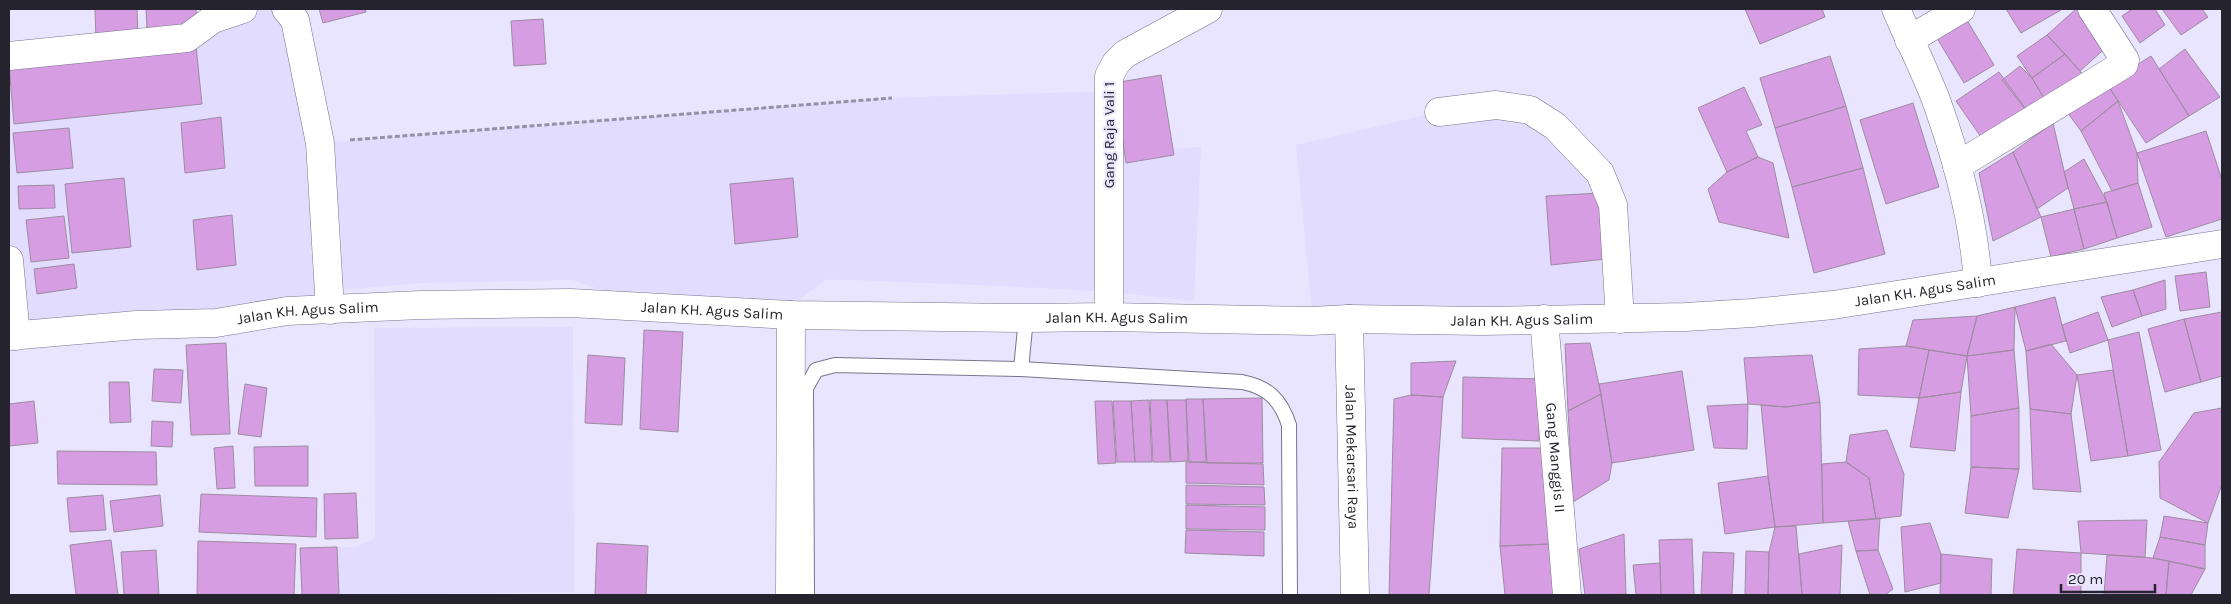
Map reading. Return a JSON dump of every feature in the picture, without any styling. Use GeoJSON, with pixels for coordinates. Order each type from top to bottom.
{"type":"FeatureCollection","features":[{"type":"Feature","properties":{"kind":"street"},"geometry":{"type":"LineString","coordinates":[[9,56],[187,38],[213,19],[243,9]]}},
{"type":"Feature","properties":{"kind":"street"},"geometry":{"type":"LineString","coordinates":[[286,9],[294,20],[320,143],[330,310]]}},
{"type":"Feature","properties":{"kind":"street","name":"Gang Raja Vali 1"},"geometry":{"type":"LineString","coordinates":[[1109,317],[1110,76],[1116,63],[1125,54],[1208,9]]}},
{"type":"Feature","properties":{"kind":"street"},"geometry":{"type":"LineString","coordinates":[[1896,9],[1936,100],[1957,166],[1976,257],[1978,283]]}},
{"type":"Feature","properties":{"kind":"street"},"geometry":{"type":"LineString","coordinates":[[1909,40],[1961,9]]}},
{"type":"Feature","properties":{"kind":"street"},"geometry":{"type":"LineString","coordinates":[[1957,166],[2124,64],[2125,60],[2092,9]]}},
{"type":"Feature","properties":{"kind":"street"},"geometry":{"type":"LineString","coordinates":[[1439,112],[1496,105],[1530,110],[1555,126],[1600,172],[1614,205],[1620,319]]}},
{"type":"Feature","properties":{"kind":"street","name":"Jalan KH. Agus Salim"},"geometry":{"type":"LineString","coordinates":[[12,336],[136,325],[216,323],[287,311],[421,305],[571,303],[791,315],[1026,318],[1109,317],[1310,321],[1350,319],[1482,321],[1620,319],[1752,313],[1833,305],[2222,244]]}},
{"type":"Feature","properties":{"kind":"street"},"geometry":{"type":"LineString","coordinates":[[9,260],[12,336]]}},
{"type":"Feature","properties":{"kind":"street"},"geometry":{"type":"LineString","coordinates":[[790,595],[791,315]]}},
{"type":"Feature","properties":{"kind":"street","name":"Jalan Mekarsari Raya"},"geometry":{"type":"LineString","coordinates":[[1350,319],[1355,595]]}},
{"type":"Feature","properties":{"kind":"street","name":"Gang Manggis II"},"geometry":{"type":"LineString","coordinates":[[1544,319],[1566,595]]}},
{"type":"Feature","properties":{"kind":"lane"},"geometry":{"type":"LineString","coordinates":[[1020,369],[1026,318]]}},
{"type":"Feature","properties":{"kind":"lane"},"geometry":{"type":"LineString","coordinates":[[807,595],[806,388],[816,370],[835,365],[1020,369],[1242,382],[1258,385],[1273,396],[1284,410],[1289,425],[1290,595]]}},
{"type":"Feature","properties":{"kind":"path"},"geometry":{"type":"LineString","coordinates":[[320,143],[892,98]]}},
{"type":"Feature","properties":{"kind":"shaded area"},"geometry":{"type":"Polygon","coordinates":[[[249,9],[285,9],[320,143],[892,98],[1108,91],[1110,152],[1201,147],[1194,301],[1113,292],[827,279],[779,315],[699,323],[572,280],[422,283],[328,291],[287,311],[9,336],[9,56],[249,9]]]}},
{"type":"Feature","properties":{"kind":"shaded area"},"geometry":{"type":"Polygon","coordinates":[[[1530,110],[1600,173],[1620,319],[1312,312],[1296,145],[1439,112],[1530,110]]]}},
{"type":"Feature","properties":{"kind":"shaded area"},"geometry":{"type":"Polygon","coordinates":[[[573,327],[574,592],[302,595],[300,548],[354,547],[375,538],[374,328],[573,327]]]}},
{"type":"Feature","properties":{"kind":"building"},"geometry":{"type":"Polygon","coordinates":[[[95,9],[137,9],[138,36],[96,41],[95,9]]]}},
{"type":"Feature","properties":{"kind":"building"},"geometry":{"type":"Polygon","coordinates":[[[146,9],[196,9],[197,24],[147,29],[146,9]]]}},
{"type":"Feature","properties":{"kind":"building"},"geometry":{"type":"Polygon","coordinates":[[[319,9],[365,9],[366,12],[323,23],[319,9]]]}},
{"type":"Feature","properties":{"kind":"building"},"geometry":{"type":"Polygon","coordinates":[[[1745,9],[1822,9],[1825,17],[1760,44],[1745,9]]]}},
{"type":"Feature","properties":{"kind":"building"},"geometry":{"type":"Polygon","coordinates":[[[2006,9],[2061,9],[2061,10],[2021,33],[2006,9]]]}},
{"type":"Feature","properties":{"kind":"building"},"geometry":{"type":"Polygon","coordinates":[[[2076,9],[2080,9],[2111,43],[2080,71],[2047,35],[2076,9]]]}},
{"type":"Feature","properties":{"kind":"building"},"geometry":{"type":"Polygon","coordinates":[[[2132,9],[2155,9],[2165,25],[2140,43],[2122,16],[2132,9]]]}},
{"type":"Feature","properties":{"kind":"building"},"geometry":{"type":"Polygon","coordinates":[[[2162,9],[2202,9],[2208,17],[2181,35],[2162,9]]]}},
{"type":"Feature","properties":{"kind":"building"},"geometry":{"type":"Polygon","coordinates":[[[1965,17],[1994,65],[1964,83],[1935,35],[1965,17]]]}},
{"type":"Feature","properties":{"kind":"building"},"geometry":{"type":"Polygon","coordinates":[[[543,19],[546,64],[514,66],[511,21],[543,19]]]}},
{"type":"Feature","properties":{"kind":"building"},"geometry":{"type":"Polygon","coordinates":[[[2047,35],[2065,54],[2032,78],[2017,56],[2047,35]]]}},
{"type":"Feature","properties":{"kind":"building"},"geometry":{"type":"Polygon","coordinates":[[[196,46],[202,104],[14,124],[9,65],[196,46]]]}},
{"type":"Feature","properties":{"kind":"building"},"geometry":{"type":"Polygon","coordinates":[[[2185,49],[2220,97],[2189,116],[2159,69],[2185,49]]]}},
{"type":"Feature","properties":{"kind":"building"},"geometry":{"type":"Polygon","coordinates":[[[2065,54],[2086,78],[2044,98],[2032,78],[2065,54]]]}},
{"type":"Feature","properties":{"kind":"building"},"geometry":{"type":"Polygon","coordinates":[[[1830,56],[1846,106],[1775,128],[1760,78],[1830,56]]]}},
{"type":"Feature","properties":{"kind":"building"},"geometry":{"type":"Polygon","coordinates":[[[2151,56],[2189,116],[2146,143],[2107,84],[2151,56]]]}},
{"type":"Feature","properties":{"kind":"building"},"geometry":{"type":"Polygon","coordinates":[[[2020,66],[2032,78],[2044,98],[2027,111],[2002,80],[2020,66]]]}},
{"type":"Feature","properties":{"kind":"building"},"geometry":{"type":"Polygon","coordinates":[[[1999,72],[2027,111],[1983,140],[1956,101],[1999,72]]]}},
{"type":"Feature","properties":{"kind":"building"},"geometry":{"type":"Polygon","coordinates":[[[1161,75],[1174,155],[1126,163],[1114,83],[1161,75]]]}},
{"type":"Feature","properties":{"kind":"building"},"geometry":{"type":"Polygon","coordinates":[[[2107,84],[2118,101],[2081,131],[2064,108],[2107,84]]]}},
{"type":"Feature","properties":{"kind":"building"},"geometry":{"type":"Polygon","coordinates":[[[1744,87],[1762,125],[1746,131],[1758,157],[1727,172],[1698,108],[1744,87]]]}},
{"type":"Feature","properties":{"kind":"building"},"geometry":{"type":"Polygon","coordinates":[[[2118,101],[2137,153],[2138,183],[2112,191],[2081,131],[2118,101]]]}},
{"type":"Feature","properties":{"kind":"building"},"geometry":{"type":"Polygon","coordinates":[[[1913,103],[1939,187],[1886,204],[1860,120],[1913,103]]]}},
{"type":"Feature","properties":{"kind":"building"},"geometry":{"type":"Polygon","coordinates":[[[1846,106],[1863,168],[1792,187],[1775,128],[1846,106]]]}},
{"type":"Feature","properties":{"kind":"building"},"geometry":{"type":"Polygon","coordinates":[[[221,117],[225,168],[185,173],[181,123],[221,117]]]}},
{"type":"Feature","properties":{"kind":"building"},"geometry":{"type":"Polygon","coordinates":[[[2053,123],[2068,188],[2037,209],[2013,152],[2053,123]]]}},
{"type":"Feature","properties":{"kind":"building"},"geometry":{"type":"Polygon","coordinates":[[[69,128],[73,168],[17,173],[13,133],[69,128]]]}},
{"type":"Feature","properties":{"kind":"building"},"geometry":{"type":"Polygon","coordinates":[[[2206,131],[2222,180],[2222,219],[2166,237],[2137,153],[2206,131]]]}},
{"type":"Feature","properties":{"kind":"building"},"geometry":{"type":"Polygon","coordinates":[[[2013,152],[2041,217],[1993,241],[1979,173],[2013,152]]]}},
{"type":"Feature","properties":{"kind":"building"},"geometry":{"type":"Polygon","coordinates":[[[1758,157],[1773,163],[1789,238],[1719,222],[1708,189],[1727,172],[1758,157]]]}},
{"type":"Feature","properties":{"kind":"building"},"geometry":{"type":"Polygon","coordinates":[[[2084,159],[2107,202],[2074,209],[2064,172],[2084,159]]]}},
{"type":"Feature","properties":{"kind":"building"},"geometry":{"type":"Polygon","coordinates":[[[1863,168],[1885,254],[1814,273],[1792,187],[1863,168]]]}},
{"type":"Feature","properties":{"kind":"building"},"geometry":{"type":"Polygon","coordinates":[[[124,178],[131,247],[72,253],[65,184],[124,178]]]}},
{"type":"Feature","properties":{"kind":"building"},"geometry":{"type":"Polygon","coordinates":[[[793,178],[798,237],[735,244],[730,184],[793,178]]]}},
{"type":"Feature","properties":{"kind":"building"},"geometry":{"type":"Polygon","coordinates":[[[2138,183],[2152,227],[2117,238],[2104,193],[2138,183]]]}},
{"type":"Feature","properties":{"kind":"building"},"geometry":{"type":"Polygon","coordinates":[[[54,185],[55,208],[19,209],[18,186],[54,185]]]}},
{"type":"Feature","properties":{"kind":"building"},"geometry":{"type":"Polygon","coordinates":[[[1600,193],[1606,259],[1551,265],[1546,196],[1600,193]]]}},
{"type":"Feature","properties":{"kind":"building"},"geometry":{"type":"Polygon","coordinates":[[[2107,202],[2117,238],[2084,249],[2074,209],[2107,202]]]}},
{"type":"Feature","properties":{"kind":"building"},"geometry":{"type":"Polygon","coordinates":[[[2074,209],[2084,249],[2051,257],[2041,217],[2074,209]]]}},
{"type":"Feature","properties":{"kind":"building"},"geometry":{"type":"Polygon","coordinates":[[[232,215],[236,265],[197,270],[193,220],[232,215]]]}},
{"type":"Feature","properties":{"kind":"building"},"geometry":{"type":"Polygon","coordinates":[[[64,216],[69,258],[31,262],[26,220],[64,216]]]}},
{"type":"Feature","properties":{"kind":"building"},"geometry":{"type":"Polygon","coordinates":[[[74,264],[77,288],[37,294],[34,269],[74,264]]]}},
{"type":"Feature","properties":{"kind":"building"},"geometry":{"type":"Polygon","coordinates":[[[2206,272],[2210,307],[2180,311],[2175,276],[2206,272]]]}},
{"type":"Feature","properties":{"kind":"building"},"geometry":{"type":"Polygon","coordinates":[[[2165,280],[2166,309],[2142,316],[2133,290],[2165,280]]]}},
{"type":"Feature","properties":{"kind":"building"},"geometry":{"type":"Polygon","coordinates":[[[2133,290],[2142,316],[2112,327],[2101,297],[2133,290]]]}},
{"type":"Feature","properties":{"kind":"building"},"geometry":{"type":"Polygon","coordinates":[[[2055,297],[2066,341],[2026,351],[2015,307],[2055,297]]]}},
{"type":"Feature","properties":{"kind":"building"},"geometry":{"type":"Polygon","coordinates":[[[2015,307],[2014,350],[1967,356],[1977,316],[2015,307]]]}},
{"type":"Feature","properties":{"kind":"building"},"geometry":{"type":"Polygon","coordinates":[[[2098,312],[2108,340],[2070,353],[2062,325],[2098,312]]]}},
{"type":"Feature","properties":{"kind":"building"},"geometry":{"type":"Polygon","coordinates":[[[2222,312],[2222,376],[2201,382],[2184,319],[2222,312]]]}},
{"type":"Feature","properties":{"kind":"building"},"geometry":{"type":"Polygon","coordinates":[[[1977,316],[1967,356],[1906,346],[1913,320],[1977,316]]]}},
{"type":"Feature","properties":{"kind":"building"},"geometry":{"type":"Polygon","coordinates":[[[2184,319],[2201,382],[2165,392],[2148,329],[2184,319]]]}},
{"type":"Feature","properties":{"kind":"building"},"geometry":{"type":"Polygon","coordinates":[[[644,330],[683,332],[678,432],[640,429],[644,330]]]}},
{"type":"Feature","properties":{"kind":"building"},"geometry":{"type":"Polygon","coordinates":[[[2139,332],[2161,450],[2128,456],[2108,340],[2139,332]]]}},
{"type":"Feature","properties":{"kind":"building"},"geometry":{"type":"Polygon","coordinates":[[[226,343],[230,434],[191,435],[186,345],[226,343]]]}},
{"type":"Feature","properties":{"kind":"building"},"geometry":{"type":"Polygon","coordinates":[[[1590,343],[1601,394],[1568,411],[1565,344],[1590,343]]]}},
{"type":"Feature","properties":{"kind":"building"},"geometry":{"type":"Polygon","coordinates":[[[2051,344],[2077,375],[2071,414],[2030,409],[2026,351],[2051,344]]]}},
{"type":"Feature","properties":{"kind":"building"},"geometry":{"type":"Polygon","coordinates":[[[1906,346],[1929,350],[1919,398],[1858,395],[1859,349],[1906,346]]]}},
{"type":"Feature","properties":{"kind":"building"},"geometry":{"type":"Polygon","coordinates":[[[1929,350],[1967,356],[1961,392],[1919,398],[1929,350]]]}},
{"type":"Feature","properties":{"kind":"building"},"geometry":{"type":"Polygon","coordinates":[[[2014,350],[2019,408],[1971,416],[1967,356],[2014,350]]]}},
{"type":"Feature","properties":{"kind":"building"},"geometry":{"type":"Polygon","coordinates":[[[588,355],[625,358],[622,425],[585,423],[588,355]]]}},
{"type":"Feature","properties":{"kind":"building"},"geometry":{"type":"Polygon","coordinates":[[[1812,355],[1820,402],[1786,407],[1748,404],[1744,358],[1812,355]]]}},
{"type":"Feature","properties":{"kind":"building"},"geometry":{"type":"Polygon","coordinates":[[[1456,361],[1443,397],[1411,395],[1411,363],[1456,361]]]}},
{"type":"Feature","properties":{"kind":"building"},"geometry":{"type":"Polygon","coordinates":[[[154,369],[183,370],[181,403],[152,401],[154,369]]]}},
{"type":"Feature","properties":{"kind":"building"},"geometry":{"type":"Polygon","coordinates":[[[2113,370],[2128,456],[2091,461],[2077,375],[2113,370]]]}},
{"type":"Feature","properties":{"kind":"building"},"geometry":{"type":"Polygon","coordinates":[[[1682,371],[1694,450],[1612,463],[1599,384],[1682,371]]]}},
{"type":"Feature","properties":{"kind":"building"},"geometry":{"type":"Polygon","coordinates":[[[1463,377],[1540,379],[1539,441],[1462,438],[1463,377]]]}},
{"type":"Feature","properties":{"kind":"building"},"geometry":{"type":"Polygon","coordinates":[[[109,382],[129,382],[131,422],[110,423],[109,382]]]}},
{"type":"Feature","properties":{"kind":"building"},"geometry":{"type":"Polygon","coordinates":[[[245,384],[267,388],[261,437],[238,434],[245,384]]]}},
{"type":"Feature","properties":{"kind":"building"},"geometry":{"type":"Polygon","coordinates":[[[1961,392],[1955,451],[1910,447],[1919,398],[1961,392]]]}},
{"type":"Feature","properties":{"kind":"building"},"geometry":{"type":"Polygon","coordinates":[[[1601,394],[1612,463],[1609,480],[1573,502],[1568,411],[1601,394]]]}},
{"type":"Feature","properties":{"kind":"building"},"geometry":{"type":"Polygon","coordinates":[[[1411,395],[1443,397],[1429,595],[1389,595],[1394,399],[1411,395]]]}},
{"type":"Feature","properties":{"kind":"building"},"geometry":{"type":"Polygon","coordinates":[[[1262,398],[1263,463],[1207,463],[1203,399],[1262,398]]]}},
{"type":"Feature","properties":{"kind":"building"},"geometry":{"type":"Polygon","coordinates":[[[1186,399],[1203,399],[1206,462],[1189,462],[1186,399]]]}},
{"type":"Feature","properties":{"kind":"building"},"geometry":{"type":"Polygon","coordinates":[[[1149,400],[1152,462],[1135,462],[1131,401],[1149,400]]]}},
{"type":"Feature","properties":{"kind":"building"},"geometry":{"type":"Polygon","coordinates":[[[1150,400],[1167,400],[1170,462],[1153,462],[1150,400]]]}},
{"type":"Feature","properties":{"kind":"building"},"geometry":{"type":"Polygon","coordinates":[[[1167,400],[1186,400],[1188,461],[1171,462],[1167,400]]]}},
{"type":"Feature","properties":{"kind":"building"},"geometry":{"type":"Polygon","coordinates":[[[34,401],[38,443],[9,446],[9,404],[34,401]]]}},
{"type":"Feature","properties":{"kind":"building"},"geometry":{"type":"Polygon","coordinates":[[[1095,401],[1112,401],[1116,463],[1098,464],[1095,401]]]}},
{"type":"Feature","properties":{"kind":"building"},"geometry":{"type":"Polygon","coordinates":[[[1113,401],[1131,401],[1135,462],[1117,462],[1113,401]]]}},
{"type":"Feature","properties":{"kind":"building"},"geometry":{"type":"Polygon","coordinates":[[[1820,402],[1823,523],[1775,527],[1761,405],[1786,407],[1820,402]]]}},
{"type":"Feature","properties":{"kind":"building"},"geometry":{"type":"Polygon","coordinates":[[[1748,404],[1747,449],[1714,448],[1707,406],[1748,404]]]}},
{"type":"Feature","properties":{"kind":"building"},"geometry":{"type":"Polygon","coordinates":[[[2019,408],[2019,469],[1971,467],[1971,416],[2019,408]]]}},
{"type":"Feature","properties":{"kind":"building"},"geometry":{"type":"Polygon","coordinates":[[[2222,408],[2222,484],[2208,523],[2160,498],[2159,462],[2194,413],[2222,408]]]}},
{"type":"Feature","properties":{"kind":"building"},"geometry":{"type":"Polygon","coordinates":[[[2030,409],[2071,414],[2081,492],[2033,489],[2030,409]]]}},
{"type":"Feature","properties":{"kind":"building"},"geometry":{"type":"Polygon","coordinates":[[[152,421],[173,422],[172,447],[151,446],[152,421]]]}},
{"type":"Feature","properties":{"kind":"building"},"geometry":{"type":"Polygon","coordinates":[[[1887,430],[1904,474],[1901,516],[1876,519],[1869,478],[1846,462],[1850,435],[1887,430]]]}},
{"type":"Feature","properties":{"kind":"building"},"geometry":{"type":"Polygon","coordinates":[[[233,446],[235,488],[217,489],[214,448],[233,446]]]}},
{"type":"Feature","properties":{"kind":"building"},"geometry":{"type":"Polygon","coordinates":[[[308,446],[308,486],[255,486],[254,447],[308,446]]]}},
{"type":"Feature","properties":{"kind":"building"},"geometry":{"type":"Polygon","coordinates":[[[1502,448],[1548,448],[1551,544],[1500,546],[1502,448]]]}},
{"type":"Feature","properties":{"kind":"building"},"geometry":{"type":"Polygon","coordinates":[[[57,451],[156,452],[157,485],[58,484],[57,451]]]}},
{"type":"Feature","properties":{"kind":"building"},"geometry":{"type":"Polygon","coordinates":[[[1186,462],[1263,464],[1264,485],[1186,483],[1186,462]]]}},
{"type":"Feature","properties":{"kind":"building"},"geometry":{"type":"Polygon","coordinates":[[[1846,462],[1869,478],[1876,519],[1823,523],[1822,464],[1846,462]]]}},
{"type":"Feature","properties":{"kind":"building"},"geometry":{"type":"Polygon","coordinates":[[[1971,467],[2019,469],[2008,518],[1965,513],[1971,467]]]}},
{"type":"Feature","properties":{"kind":"building"},"geometry":{"type":"Polygon","coordinates":[[[1768,476],[1775,527],[1725,534],[1718,483],[1768,476]]]}},
{"type":"Feature","properties":{"kind":"building"},"geometry":{"type":"Polygon","coordinates":[[[1186,485],[1264,487],[1265,505],[1186,504],[1186,485]]]}},
{"type":"Feature","properties":{"kind":"building"},"geometry":{"type":"Polygon","coordinates":[[[356,493],[358,538],[325,539],[324,494],[356,493]]]}},
{"type":"Feature","properties":{"kind":"building"},"geometry":{"type":"Polygon","coordinates":[[[201,494],[317,498],[316,537],[199,532],[201,494]]]}},
{"type":"Feature","properties":{"kind":"building"},"geometry":{"type":"Polygon","coordinates":[[[103,495],[106,530],[70,532],[67,498],[103,495]]]}},
{"type":"Feature","properties":{"kind":"building"},"geometry":{"type":"Polygon","coordinates":[[[160,495],[163,526],[114,532],[110,501],[160,495]]]}},
{"type":"Feature","properties":{"kind":"building"},"geometry":{"type":"Polygon","coordinates":[[[1186,505],[1265,507],[1265,530],[1186,529],[1186,505]]]}},
{"type":"Feature","properties":{"kind":"building"},"geometry":{"type":"Polygon","coordinates":[[[2164,516],[2208,523],[2205,545],[2160,537],[2164,516]]]}},
{"type":"Feature","properties":{"kind":"building"},"geometry":{"type":"Polygon","coordinates":[[[1880,518],[1878,550],[1856,551],[1848,521],[1880,518]]]}},
{"type":"Feature","properties":{"kind":"building"},"geometry":{"type":"Polygon","coordinates":[[[2147,520],[2145,557],[2081,553],[2078,521],[2147,520]]]}},
{"type":"Feature","properties":{"kind":"building"},"geometry":{"type":"Polygon","coordinates":[[[1930,523],[1941,554],[1941,583],[1905,592],[1901,527],[1930,523]]]}},
{"type":"Feature","properties":{"kind":"building"},"geometry":{"type":"Polygon","coordinates":[[[1796,526],[1802,595],[1768,595],[1769,552],[1775,527],[1796,526]]]}},
{"type":"Feature","properties":{"kind":"building"},"geometry":{"type":"Polygon","coordinates":[[[1186,530],[1264,532],[1264,556],[1185,553],[1186,530]]]}},
{"type":"Feature","properties":{"kind":"building"},"geometry":{"type":"Polygon","coordinates":[[[1624,534],[1626,594],[1585,595],[1579,549],[1624,534]]]}},
{"type":"Feature","properties":{"kind":"building"},"geometry":{"type":"Polygon","coordinates":[[[2160,537],[2205,545],[2205,569],[2153,558],[2160,537]]]}},
{"type":"Feature","properties":{"kind":"building"},"geometry":{"type":"Polygon","coordinates":[[[1692,539],[1694,595],[1661,595],[1659,540],[1692,539]]]}},
{"type":"Feature","properties":{"kind":"building"},"geometry":{"type":"Polygon","coordinates":[[[111,540],[118,595],[76,595],[70,545],[111,540]]]}},
{"type":"Feature","properties":{"kind":"building"},"geometry":{"type":"Polygon","coordinates":[[[198,541],[296,544],[294,595],[197,595],[198,541]]]}},
{"type":"Feature","properties":{"kind":"building"},"geometry":{"type":"Polygon","coordinates":[[[597,543],[648,546],[646,595],[595,595],[597,543]]]}},
{"type":"Feature","properties":{"kind":"building"},"geometry":{"type":"Polygon","coordinates":[[[1551,544],[1555,595],[1505,595],[1500,546],[1551,544]]]}},
{"type":"Feature","properties":{"kind":"building"},"geometry":{"type":"Polygon","coordinates":[[[1842,545],[1840,595],[1802,595],[1799,554],[1842,545]]]}},
{"type":"Feature","properties":{"kind":"building"},"geometry":{"type":"Polygon","coordinates":[[[337,547],[339,595],[302,595],[300,548],[337,547]]]}},
{"type":"Feature","properties":{"kind":"building"},"geometry":{"type":"Polygon","coordinates":[[[2017,549],[2081,553],[2081,595],[2013,595],[2017,549]]]}},
{"type":"Feature","properties":{"kind":"building"},"geometry":{"type":"Polygon","coordinates":[[[156,550],[159,595],[124,595],[121,552],[156,550]]]}},
{"type":"Feature","properties":{"kind":"building"},"geometry":{"type":"Polygon","coordinates":[[[1878,550],[1893,589],[1885,595],[1870,595],[1856,551],[1878,550]]]}},
{"type":"Feature","properties":{"kind":"building"},"geometry":{"type":"Polygon","coordinates":[[[1746,551],[1769,552],[1768,595],[1745,595],[1746,551]]]}},
{"type":"Feature","properties":{"kind":"building"},"geometry":{"type":"Polygon","coordinates":[[[1703,552],[1734,553],[1732,595],[1701,595],[1703,552]]]}},
{"type":"Feature","properties":{"kind":"building"},"geometry":{"type":"Polygon","coordinates":[[[1941,554],[1992,559],[1991,595],[1940,595],[1941,554]]]}},
{"type":"Feature","properties":{"kind":"building"},"geometry":{"type":"Polygon","coordinates":[[[2107,555],[2169,561],[2166,595],[2104,595],[2107,555]]]}},
{"type":"Feature","properties":{"kind":"building"},"geometry":{"type":"Polygon","coordinates":[[[2169,561],[2205,569],[2191,595],[2166,595],[2169,561]]]}},
{"type":"Feature","properties":{"kind":"building"},"geometry":{"type":"Polygon","coordinates":[[[1660,563],[1661,595],[1636,595],[1633,565],[1660,563]]]}}]}
